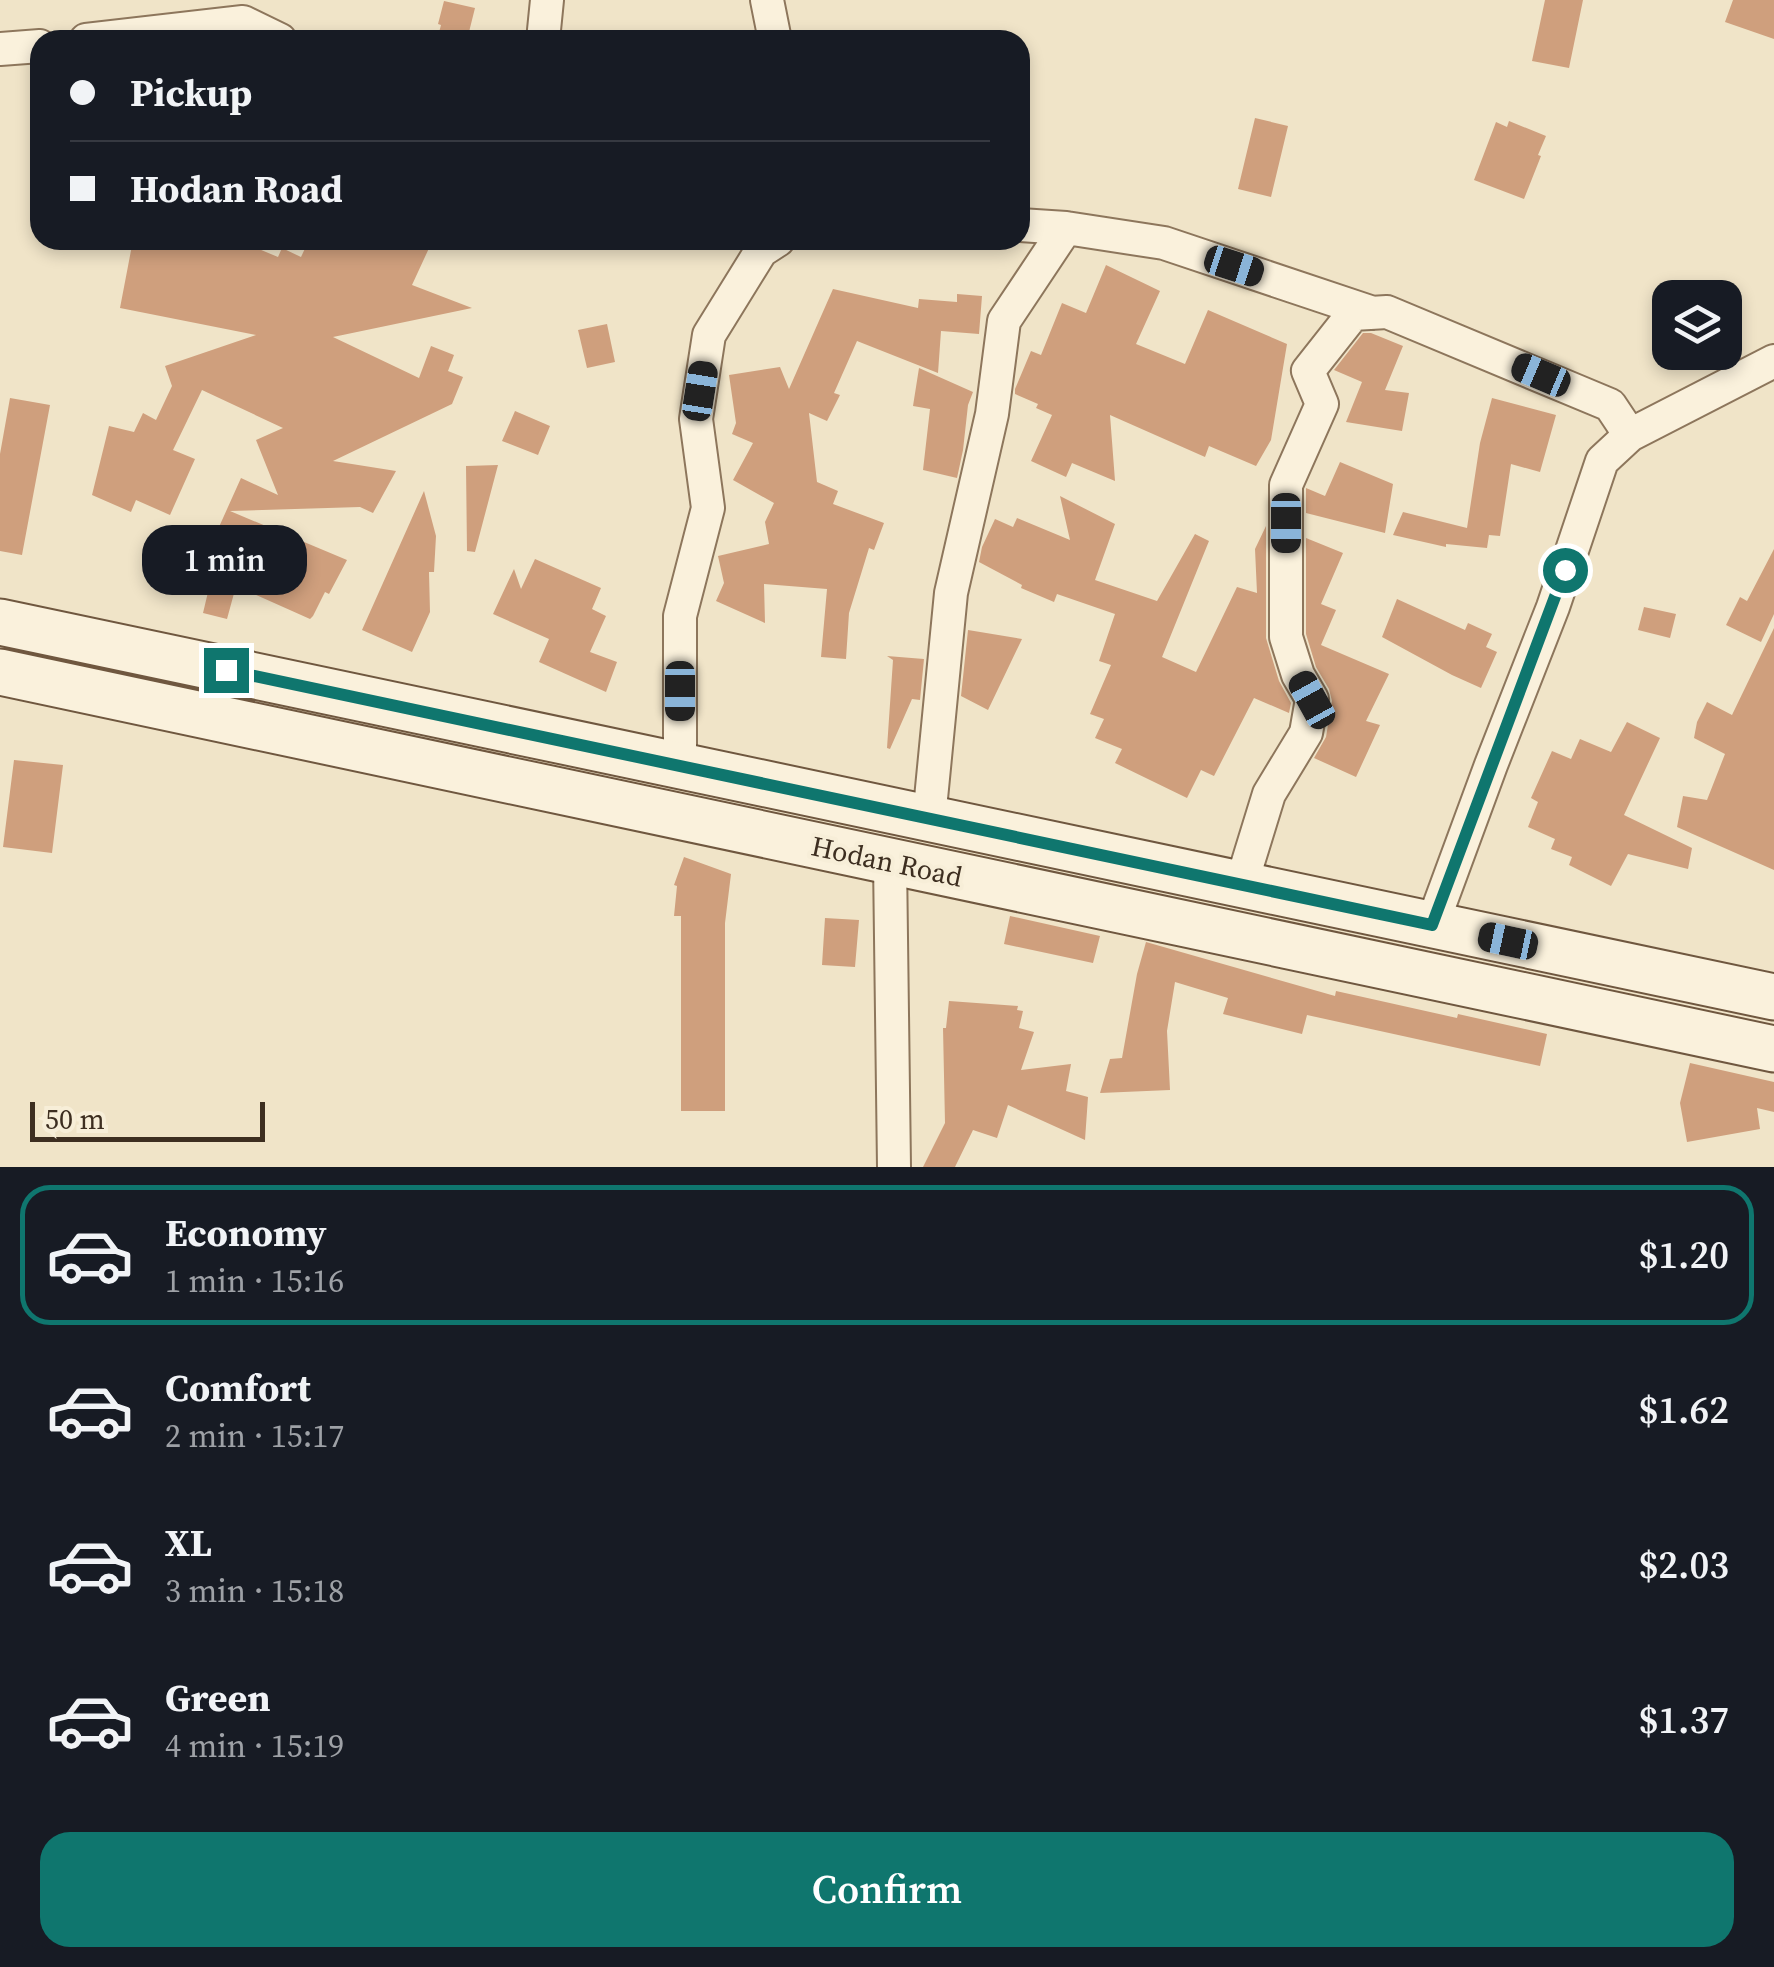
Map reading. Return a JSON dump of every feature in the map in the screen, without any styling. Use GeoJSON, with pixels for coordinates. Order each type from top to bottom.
{"type":"FeatureCollection","features":[{"type":"Feature","properties":{"kind":"main road","name":"Hodan Road"},"geometry":{"type":"LineString","coordinates":[[0,622],[1774,998]]}},
{"type":"Feature","properties":{"kind":"main road","name":"Hodan Road"},"geometry":{"type":"LineString","coordinates":[[0,672],[1774,1049]]}},
{"type":"Feature","properties":{"kind":"street"},"geometry":{"type":"LineString","coordinates":[[544,30],[547,0]]}},
{"type":"Feature","properties":{"kind":"street"},"geometry":{"type":"LineString","coordinates":[[767,0],[773,30]]}},
{"type":"Feature","properties":{"kind":"street"},"geometry":{"type":"LineString","coordinates":[[173,30],[243,22],[259,30]]}},
{"type":"Feature","properties":{"kind":"street"},"geometry":{"type":"LineString","coordinates":[[0,49],[30,47]]}},
{"type":"Feature","properties":{"kind":"street"},"geometry":{"type":"LineString","coordinates":[[1030,226],[1164,243],[1374,313]]}},
{"type":"Feature","properties":{"kind":"street"},"geometry":{"type":"LineString","coordinates":[[930,819],[951,593],[992,414],[1004,321],[1066,228]]}},
{"type":"Feature","properties":{"kind":"street"},"geometry":{"type":"LineString","coordinates":[[680,766],[680,616],[708,508],[696,419],[709,335],[765,250]]}},
{"type":"Feature","properties":{"kind":"street"},"geometry":{"type":"LineString","coordinates":[[1241,884],[1269,794],[1306,733],[1312,700],[1298,675],[1286,637],[1286,485],[1322,404],[1308,371],[1354,314],[1388,312],[1610,405],[1630,435]]}},
{"type":"Feature","properties":{"kind":"street"},"geometry":{"type":"LineString","coordinates":[[1432,925],[1553,607],[1602,461],[1630,435],[1774,361]]}},
{"type":"Feature","properties":{"kind":"street"},"geometry":{"type":"LineString","coordinates":[[890,861],[894,1167]]}},
{"type":"Feature","properties":{"kind":"building"},"geometry":{"type":"Polygon","coordinates":[[[1545,0],[1583,0],[1569,68],[1532,61],[1545,0]]]}},
{"type":"Feature","properties":{"kind":"building"},"geometry":{"type":"Polygon","coordinates":[[[1733,0],[1774,0],[1774,39],[1725,22],[1733,0]]]}},
{"type":"Feature","properties":{"kind":"building"},"geometry":{"type":"Polygon","coordinates":[[[444,1],[475,8],[470,30],[440,30],[444,1]]]}},
{"type":"Feature","properties":{"kind":"building"},"geometry":{"type":"Polygon","coordinates":[[[1255,118],[1288,126],[1271,197],[1238,189],[1255,118]]]}},
{"type":"Feature","properties":{"kind":"building"},"geometry":{"type":"Polygon","coordinates":[[[1509,121],[1546,136],[1524,199],[1474,180],[1496,122],[1507,127],[1509,121]]]}},
{"type":"Feature","properties":{"kind":"building"},"geometry":{"type":"Polygon","coordinates":[[[131,250],[261,250],[278,257],[281,250],[286,250],[301,257],[304,250],[428,250],[412,285],[472,308],[333,337],[419,378],[431,346],[454,355],[448,371],[463,377],[452,404],[333,461],[396,471],[373,513],[360,507],[230,511],[347,560],[310,619],[236,586],[227,619],[203,613],[214,567],[210,547],[241,478],[278,495],[256,440],[283,428],[202,390],[173,450],[195,459],[170,515],[136,500],[131,512],[92,495],[109,426],[134,432],[143,413],[156,420],[172,386],[165,366],[256,335],[120,308],[131,250]]]}},
{"type":"Feature","properties":{"kind":"building"},"geometry":{"type":"Polygon","coordinates":[[[1106,265],[1160,291],[1136,344],[1185,364],[1208,310],[1287,344],[1271,440],[1256,466],[1209,446],[1205,457],[1110,415],[1115,481],[1072,463],[1066,477],[1031,461],[1052,415],[1015,394],[1015,389],[1031,351],[1041,355],[1062,303],[1086,313],[1106,265]]]}},
{"type":"Feature","properties":{"kind":"building"},"geometry":{"type":"Polygon","coordinates":[[[833,289],[918,308],[919,299],[957,302],[957,294],[982,296],[979,334],[941,331],[938,373],[857,341],[834,393],[840,395],[827,421],[809,413],[817,482],[838,491],[833,504],[884,523],[874,550],[869,548],[849,613],[846,659],[821,657],[827,589],[764,584],[765,623],[716,601],[724,583],[718,556],[769,544],[765,522],[774,503],[733,480],[753,443],[732,434],[736,423],[729,375],[780,367],[789,389],[833,289]]]}},
{"type":"Feature","properties":{"kind":"building"},"geometry":{"type":"Polygon","coordinates":[[[607,324],[615,362],[587,368],[578,330],[607,324]]]}},
{"type":"Feature","properties":{"kind":"building"},"geometry":{"type":"Polygon","coordinates":[[[1363,333],[1403,346],[1385,390],[1409,393],[1402,431],[1346,422],[1362,382],[1334,370],[1363,333]]]}},
{"type":"Feature","properties":{"kind":"building"},"geometry":{"type":"Polygon","coordinates":[[[919,368],[973,392],[957,478],[923,470],[930,409],[913,406],[919,368]]]}},
{"type":"Feature","properties":{"kind":"building"},"geometry":{"type":"Polygon","coordinates":[[[10,398],[50,405],[22,555],[0,551],[0,454],[10,398]]]}},
{"type":"Feature","properties":{"kind":"building"},"geometry":{"type":"Polygon","coordinates":[[[1492,398],[1556,415],[1540,472],[1511,464],[1500,536],[1489,535],[1487,548],[1446,547],[1393,535],[1403,512],[1467,528],[1480,443],[1492,398]]]}},
{"type":"Feature","properties":{"kind":"building"},"geometry":{"type":"Polygon","coordinates":[[[515,411],[550,426],[538,455],[502,441],[515,411]]]}},
{"type":"Feature","properties":{"kind":"building"},"geometry":{"type":"Polygon","coordinates":[[[1340,462],[1393,484],[1385,533],[1306,513],[1306,488],[1325,496],[1340,462]]]}},
{"type":"Feature","properties":{"kind":"building"},"geometry":{"type":"Polygon","coordinates":[[[498,465],[475,552],[467,551],[466,466],[498,465]]]}},
{"type":"Feature","properties":{"kind":"building"},"geometry":{"type":"Polygon","coordinates":[[[424,491],[436,536],[434,572],[429,572],[430,612],[412,652],[362,630],[424,491]]]}},
{"type":"Feature","properties":{"kind":"building"},"geometry":{"type":"Polygon","coordinates":[[[1060,496],[1115,524],[1095,580],[1157,601],[1195,534],[1209,541],[1162,657],[1196,672],[1237,587],[1257,593],[1255,549],[1266,526],[1266,638],[1279,681],[1291,703],[1289,713],[1254,698],[1214,776],[1201,770],[1187,798],[1115,763],[1122,749],[1095,738],[1104,719],[1090,714],[1111,665],[1099,661],[1115,614],[1057,594],[1054,602],[1021,588],[1022,585],[979,562],[995,519],[1013,527],[1017,518],[1070,540],[1060,496]]]}},
{"type":"Feature","properties":{"kind":"building"},"geometry":{"type":"Polygon","coordinates":[[[1306,538],[1343,553],[1321,604],[1336,610],[1321,645],[1389,674],[1366,721],[1380,725],[1356,777],[1314,758],[1326,737],[1332,701],[1306,634],[1306,538]]]}},
{"type":"Feature","properties":{"kind":"building"},"geometry":{"type":"Polygon","coordinates":[[[1774,549],[1774,614],[1761,642],[1726,625],[1740,597],[1747,601],[1774,549]]]}},
{"type":"Feature","properties":{"kind":"building"},"geometry":{"type":"Polygon","coordinates":[[[535,559],[601,588],[592,609],[606,616],[590,652],[617,662],[606,692],[539,662],[549,639],[493,614],[514,569],[521,589],[535,559]]]}},
{"type":"Feature","properties":{"kind":"building"},"geometry":{"type":"Polygon","coordinates":[[[1397,599],[1465,630],[1468,623],[1492,634],[1486,647],[1497,652],[1481,688],[1382,637],[1397,599]]]}},
{"type":"Feature","properties":{"kind":"building"},"geometry":{"type":"Polygon","coordinates":[[[1644,607],[1676,614],[1670,638],[1638,630],[1644,607]]]}},
{"type":"Feature","properties":{"kind":"building"},"geometry":{"type":"Polygon","coordinates":[[[1774,628],[1774,870],[1677,827],[1683,796],[1707,800],[1725,754],[1694,738],[1697,722],[1707,702],[1732,715],[1774,628]]]}},
{"type":"Feature","properties":{"kind":"building"},"geometry":{"type":"Polygon","coordinates":[[[968,630],[1022,639],[988,710],[961,696],[968,630]]]}},
{"type":"Feature","properties":{"kind":"building"},"geometry":{"type":"Polygon","coordinates":[[[887,656],[924,659],[920,700],[912,699],[890,749],[887,748],[893,660],[887,656]]]}},
{"type":"Feature","properties":{"kind":"building"},"geometry":{"type":"Polygon","coordinates":[[[1627,722],[1660,738],[1624,815],[1692,848],[1688,869],[1628,854],[1611,886],[1569,865],[1572,857],[1551,849],[1555,839],[1528,827],[1538,802],[1531,798],[1552,751],[1571,759],[1580,739],[1611,752],[1627,722]]]}},
{"type":"Feature","properties":{"kind":"building"},"geometry":{"type":"Polygon","coordinates":[[[14,760],[63,765],[52,853],[3,847],[14,760]]]}},
{"type":"Feature","properties":{"kind":"building"},"geometry":{"type":"Polygon","coordinates":[[[684,857],[731,874],[725,923],[725,1111],[681,1111],[681,916],[674,916],[674,885],[684,857]]]}},
{"type":"Feature","properties":{"kind":"building"},"geometry":{"type":"Polygon","coordinates":[[[1010,916],[1100,936],[1093,963],[1004,944],[1010,916]]]}},
{"type":"Feature","properties":{"kind":"building"},"geometry":{"type":"Polygon","coordinates":[[[825,918],[859,920],[855,967],[822,965],[825,918]]]}},
{"type":"Feature","properties":{"kind":"building"},"geometry":{"type":"Polygon","coordinates":[[[1146,942],[1335,996],[1336,991],[1547,1034],[1540,1066],[1307,1015],[1302,1034],[1223,1014],[1228,998],[1175,982],[1167,1031],[1170,1090],[1100,1093],[1110,1059],[1122,1058],[1146,942]]]}},
{"type":"Feature","properties":{"kind":"building"},"geometry":{"type":"Polygon","coordinates":[[[949,1001],[1018,1006],[1017,1010],[1023,1011],[1019,1028],[1034,1032],[1021,1070],[1071,1064],[1066,1091],[1088,1097],[1085,1140],[1008,1105],[997,1138],[973,1130],[955,1167],[923,1167],[945,1123],[943,1028],[949,1001]]]}},
{"type":"Feature","properties":{"kind":"building"},"geometry":{"type":"Polygon","coordinates":[[[1690,1063],[1774,1082],[1774,1112],[1757,1108],[1760,1129],[1687,1142],[1680,1103],[1690,1063]]]}},
{"type":"Feature","properties":{"kind":"route"},"geometry":{"type":"LineString","coordinates":[[226,670],[1432,925],[1565,570]]}}]}
